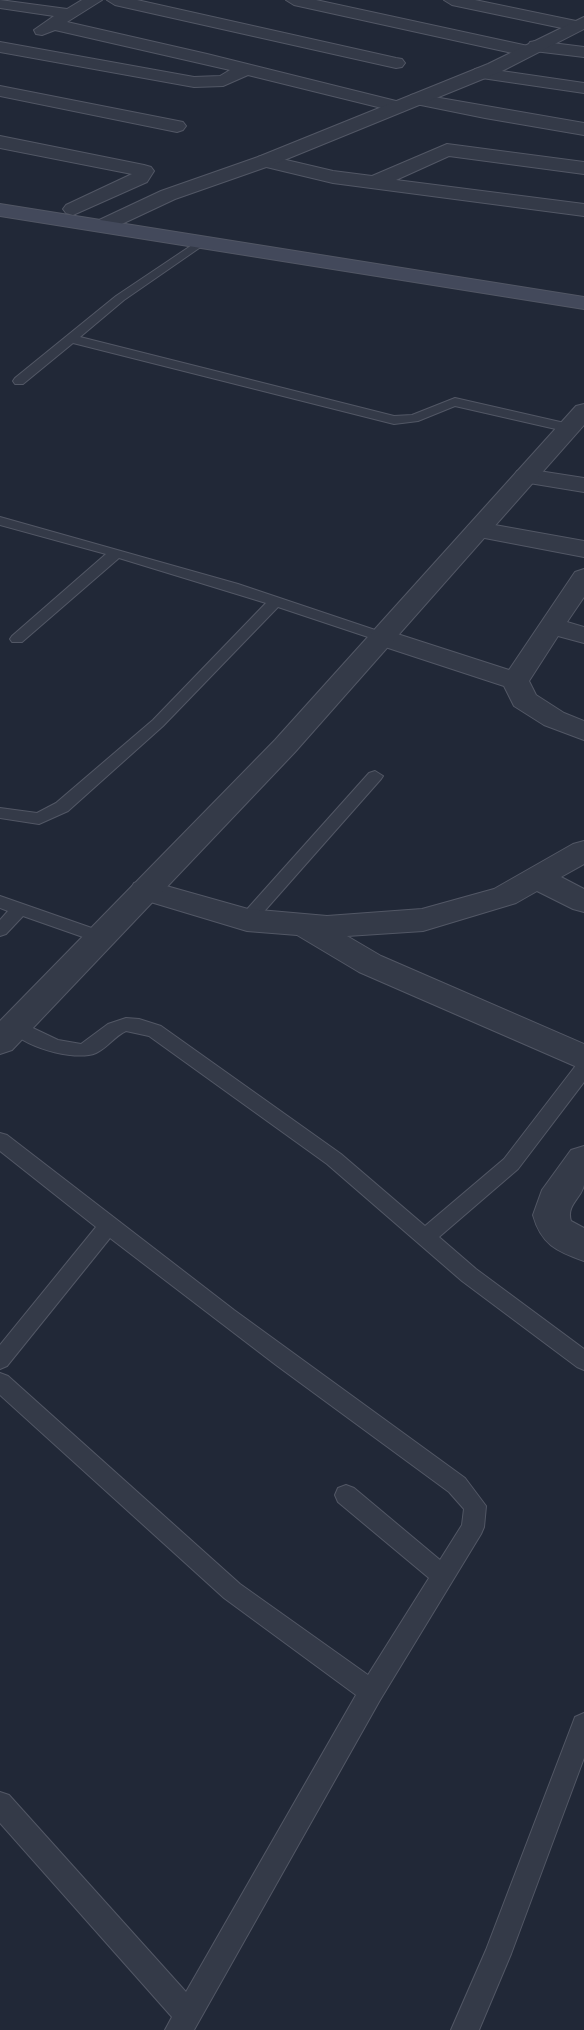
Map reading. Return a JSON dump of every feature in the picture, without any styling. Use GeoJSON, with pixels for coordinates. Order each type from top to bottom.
{"type":"FeatureCollection","features":[{"type":"Feature","properties":{"kind":"main road"},"geometry":{"type":"LineString","coordinates":[[0,199],[584,288]]}},
{"type":"Feature","properties":{"kind":"main road"},"geometry":{"type":"LineString","coordinates":[[0,210],[584,303]]}},
{"type":"Feature","properties":{"kind":"street"},"geometry":{"type":"LineString","coordinates":[[4,51],[94,0]]}},
{"type":"Feature","properties":{"kind":"street"},"geometry":{"type":"LineString","coordinates":[[115,0],[396,63]]}},
{"type":"Feature","properties":{"kind":"street"},"geometry":{"type":"LineString","coordinates":[[453,0],[532,18],[580,24]]}},
{"type":"Feature","properties":{"kind":"street"},"geometry":{"type":"LineString","coordinates":[[0,3],[70,14]]}},
{"type":"Feature","properties":{"kind":"street"},"geometry":{"type":"LineString","coordinates":[[492,44],[558,4]]}},
{"type":"Feature","properties":{"kind":"street"},"geometry":{"type":"LineString","coordinates":[[207,59],[297,6],[492,44],[584,52]]}},
{"type":"Feature","properties":{"kind":"street"},"geometry":{"type":"LineString","coordinates":[[52,24],[207,59],[398,107]]}},
{"type":"Feature","properties":{"kind":"street"},"geometry":{"type":"LineString","coordinates":[[102,226],[168,195],[265,160],[481,73],[580,24]]}},
{"type":"Feature","properties":{"kind":"street"},"geometry":{"type":"LineString","coordinates":[[4,51],[194,82],[223,81],[246,69]]}},
{"type":"Feature","properties":{"kind":"street"},"geometry":{"type":"LineString","coordinates":[[481,73],[584,88]]}},
{"type":"Feature","properties":{"kind":"street"},"geometry":{"type":"LineString","coordinates":[[0,91],[177,126]]}},
{"type":"Feature","properties":{"kind":"street"},"geometry":{"type":"LineString","coordinates":[[417,99],[584,129]]}},
{"type":"Feature","properties":{"kind":"street"},"geometry":{"type":"LineString","coordinates":[[0,142],[144,171],[140,178],[73,209]]}},
{"type":"Feature","properties":{"kind":"street"},"geometry":{"type":"LineString","coordinates":[[375,183],[447,150],[584,168]]}},
{"type":"Feature","properties":{"kind":"street"},"geometry":{"type":"LineString","coordinates":[[265,160],[333,177],[584,210]]}},
{"type":"Feature","properties":{"kind":"street"},"geometry":{"type":"LineString","coordinates":[[8,1034],[285,746],[576,420]]}},
{"type":"Feature","properties":{"kind":"street"},"geometry":{"type":"LineString","coordinates":[[526,476],[584,485]]}},
{"type":"Feature","properties":{"kind":"street"},"geometry":{"type":"LineString","coordinates":[[478,530],[584,549]]}},
{"type":"Feature","properties":{"kind":"street"},"geometry":{"type":"LineString","coordinates":[[515,681],[584,577]]}},
{"type":"Feature","properties":{"kind":"street"},"geometry":{"type":"LineString","coordinates":[[550,626],[584,635]]}},
{"type":"Feature","properties":{"kind":"street"},"geometry":{"type":"LineString","coordinates":[[382,637],[515,681],[524,700],[554,719],[584,732]]}},
{"type":"Feature","properties":{"kind":"street"},"geometry":{"type":"LineString","coordinates":[[145,891],[247,920],[327,927],[423,920],[505,896],[584,851]]}},
{"type":"Feature","properties":{"kind":"street"},"geometry":{"type":"LineString","coordinates":[[537,878],[584,902]]}},
{"type":"Feature","properties":{"kind":"street"},"geometry":{"type":"LineString","coordinates":[[304,925],[370,964],[584,1058]]}},
{"type":"Feature","properties":{"kind":"street"},"geometry":{"type":"LineString","coordinates":[[584,1159],[555,1200],[551,1215],[555,1229],[584,1246]]}},
{"type":"Feature","properties":{"kind":"lane"},"geometry":{"type":"LineString","coordinates":[[19,381],[73,339],[120,298],[201,242]]}},
{"type":"Feature","properties":{"kind":"lane"},"geometry":{"type":"LineString","coordinates":[[73,339],[394,420],[410,421],[428,415],[443,404],[455,402],[576,420]]}},
{"type":"Feature","properties":{"kind":"lane"},"geometry":{"type":"LineString","coordinates":[[0,521],[41,531],[275,602],[382,637]]}},
{"type":"Feature","properties":{"kind":"lane"},"geometry":{"type":"LineString","coordinates":[[17,639],[116,554]]}},
{"type":"Feature","properties":{"kind":"lane"},"geometry":{"type":"LineString","coordinates":[[0,813],[39,819],[62,807],[158,723],[275,602]]}},
{"type":"Feature","properties":{"kind":"lane"},"geometry":{"type":"LineString","coordinates":[[247,920],[375,776]]}},
{"type":"Feature","properties":{"kind":"lane"},"geometry":{"type":"LineString","coordinates":[[0,902],[100,937]]}},
{"type":"Feature","properties":{"kind":"lane"},"geometry":{"type":"LineString","coordinates":[[0,930],[20,909]]}},
{"type":"Feature","properties":{"kind":"lane"},"geometry":{"type":"LineString","coordinates":[[8,1034],[69,1049],[90,1049],[118,1025],[128,1023],[155,1031],[334,1159],[424,1238],[584,1361]]}},
{"type":"Feature","properties":{"kind":"lane"},"geometry":{"type":"LineString","coordinates":[[424,1238],[511,1164],[584,1069]]}},
{"type":"Feature","properties":{"kind":"lane"},"geometry":{"type":"LineString","coordinates":[[0,1140],[108,1227],[320,1387],[457,1485],[475,1506],[473,1527],[371,1692],[184,2022],[0,1804]]}},
{"type":"Feature","properties":{"kind":"lane"},"geometry":{"type":"LineString","coordinates":[[0,1360],[108,1227]]}},
{"type":"Feature","properties":{"kind":"lane"},"geometry":{"type":"LineString","coordinates":[[0,1382],[232,1591],[371,1692]]}},
{"type":"Feature","properties":{"kind":"lane"},"geometry":{"type":"LineString","coordinates":[[346,1495],[443,1576]]}},
{"type":"Feature","properties":{"kind":"lane"},"geometry":{"type":"LineString","coordinates":[[465,2030],[498,1954],[584,1725]]}}]}
